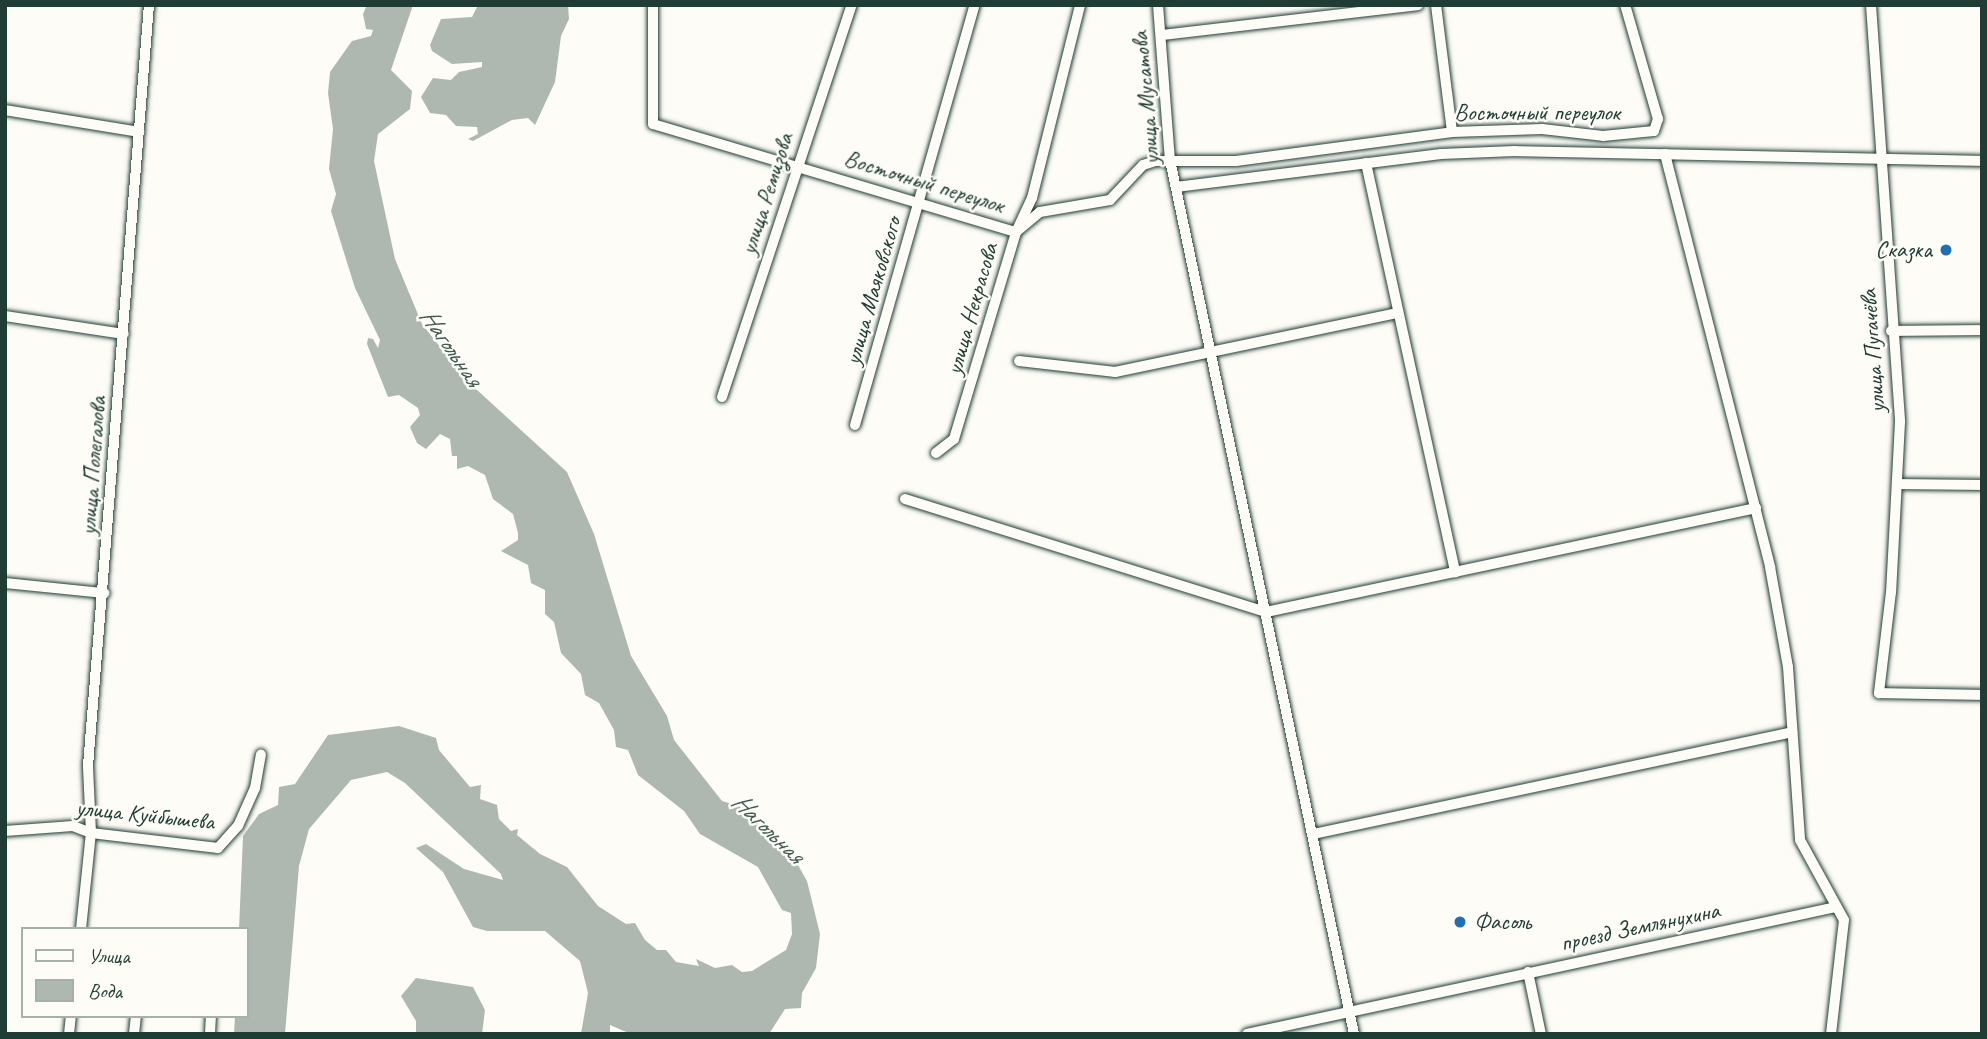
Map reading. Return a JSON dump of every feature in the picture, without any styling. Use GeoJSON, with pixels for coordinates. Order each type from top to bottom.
{"type":"FeatureCollection","features":[{"type":"Feature","properties":{"kind":"street","name":"улица Полегалова"},"geometry":{"type":"LineString","coordinates":[[81,927],[91,833],[88,766],[104,593],[149,5]]}},
{"type":"Feature","properties":{"kind":"street","name":"Восточный переулок"},"geometry":{"type":"LineString","coordinates":[[653,5],[653,124],[799,165],[920,205],[1016,232],[1040,212],[1110,200],[1143,165],[1170,160],[1236,162],[1452,132],[1542,129],[1603,136],[1657,129],[1625,5]]}},
{"type":"Feature","properties":{"kind":"street","name":"улица Ремизова"},"geometry":{"type":"LineString","coordinates":[[722,397],[852,5]]}},
{"type":"Feature","properties":{"kind":"street","name":"улица Маяковского"},"geometry":{"type":"LineString","coordinates":[[855,425],[975,5]]}},
{"type":"Feature","properties":{"kind":"street","name":"улица Некрасова"},"geometry":{"type":"LineString","coordinates":[[936,453],[954,439],[1016,232],[1041,170],[1080,5]]}},
{"type":"Feature","properties":{"kind":"street","name":"улица Мусатова"},"geometry":{"type":"LineString","coordinates":[[1158,5],[1163,35],[1170,160],[1354,1034]]}},
{"type":"Feature","properties":{"kind":"street"},"geometry":{"type":"LineString","coordinates":[[1163,35],[1418,5]]}},
{"type":"Feature","properties":{"kind":"street"},"geometry":{"type":"LineString","coordinates":[[1436,5],[1452,132]]}},
{"type":"Feature","properties":{"kind":"street","name":"улица Пугачёва"},"geometry":{"type":"LineString","coordinates":[[1871,5],[1891,331],[1900,422],[1898,484],[1879,694],[1982,695]]}},
{"type":"Feature","properties":{"kind":"street"},"geometry":{"type":"LineString","coordinates":[[5,110],[139,132]]}},
{"type":"Feature","properties":{"kind":"street","name":"Восточный переулок"},"geometry":{"type":"LineString","coordinates":[[1176,187],[1366,163],[1514,151],[1882,161],[1982,161]]}},
{"type":"Feature","properties":{"kind":"street"},"geometry":{"type":"LineString","coordinates":[[1665,154],[1756,508],[1788,667],[1800,840],[1845,928],[1831,1034]]}},
{"type":"Feature","properties":{"kind":"street"},"geometry":{"type":"LineString","coordinates":[[1366,163],[1455,572]]}},
{"type":"Feature","properties":{"kind":"street"},"geometry":{"type":"LineString","coordinates":[[1019,361],[1115,373],[1398,313]]}},
{"type":"Feature","properties":{"kind":"street"},"geometry":{"type":"LineString","coordinates":[[5,324],[6,316],[124,334]]}},
{"type":"Feature","properties":{"kind":"street"},"geometry":{"type":"LineString","coordinates":[[1891,331],[1982,330]]}},
{"type":"Feature","properties":{"kind":"street"},"geometry":{"type":"LineString","coordinates":[[1898,484],[1982,485]]}},
{"type":"Feature","properties":{"kind":"street"},"geometry":{"type":"LineString","coordinates":[[905,499],[1266,612],[1756,508]]}},
{"type":"Feature","properties":{"kind":"street"},"geometry":{"type":"LineString","coordinates":[[5,583],[104,593]]}},
{"type":"Feature","properties":{"kind":"street"},"geometry":{"type":"LineString","coordinates":[[1313,834],[1791,732]]}},
{"type":"Feature","properties":{"kind":"street","name":"улица Куйбышева"},"geometry":{"type":"LineString","coordinates":[[5,831],[73,826],[91,833],[219,848],[238,826],[255,788],[261,755]]}},
{"type":"Feature","properties":{"kind":"street","name":"проезд Землянухина"},"geometry":{"type":"LineString","coordinates":[[1247,1034],[1836,906]]}},
{"type":"Feature","properties":{"kind":"street"},"geometry":{"type":"LineString","coordinates":[[1528,972],[1541,1034]]}},
{"type":"Feature","properties":{"kind":"water"},"geometry":{"type":"Polygon","coordinates":[[[367,5],[413,5],[391,70],[412,91],[410,109],[378,134],[374,161],[395,259],[422,324],[466,380],[567,472],[594,534],[631,656],[667,716],[674,740],[722,801],[739,806],[794,858],[807,881],[820,934],[816,968],[802,993],[801,1008],[785,1009],[769,1034],[631,1034],[610,1025],[610,1034],[581,1034],[588,993],[580,961],[545,931],[487,931],[473,927],[443,872],[416,848],[426,844],[464,869],[503,880],[501,874],[405,783],[387,772],[351,780],[309,829],[299,866],[285,1034],[234,1034],[235,1018],[248,1018],[248,927],[239,927],[243,836],[259,814],[278,805],[279,787],[295,784],[328,735],[399,726],[436,738],[439,750],[470,787],[481,785],[480,799],[497,805],[499,819],[511,831],[518,829],[517,835],[540,854],[567,867],[598,906],[626,924],[635,923],[645,940],[657,950],[666,950],[676,962],[699,966],[696,959],[715,968],[732,965],[742,972],[752,971],[786,950],[792,934],[791,913],[782,910],[758,867],[700,834],[684,811],[638,775],[628,750],[616,747],[614,730],[599,703],[585,695],[581,674],[561,653],[554,622],[545,614],[545,590],[531,583],[528,565],[501,551],[518,540],[518,533],[513,514],[493,499],[485,475],[468,466],[457,469],[457,456],[452,456],[450,439],[440,434],[426,449],[417,443],[410,427],[420,415],[418,408],[399,395],[388,397],[367,344],[368,338],[373,339],[378,348],[380,340],[355,288],[331,211],[336,194],[329,169],[333,129],[328,93],[330,72],[352,41],[371,36],[373,30],[366,29],[363,14],[367,5]]]}},
{"type":"Feature","properties":{"kind":"water"},"geometry":{"type":"Polygon","coordinates":[[[478,5],[568,5],[569,19],[561,36],[555,82],[535,125],[528,118],[512,120],[473,141],[468,139],[478,134],[477,127],[456,126],[446,115],[430,113],[421,97],[433,78],[451,80],[459,72],[482,67],[482,62],[452,64],[432,51],[430,45],[441,19],[472,17],[478,5]]]}},
{"type":"Feature","properties":{"kind":"water"},"geometry":{"type":"Polygon","coordinates":[[[416,978],[473,987],[485,1010],[482,1034],[416,1034],[416,1021],[401,996],[416,978]]]}},
{"type":"Feature","properties":{"kind":"place","name":"Сказка"},"geometry":{"type":"Point","coordinates":[1946,250]}},
{"type":"Feature","properties":{"kind":"place","name":"Фасоль"},"geometry":{"type":"Point","coordinates":[1460,922]}},
{"type":"Feature","properties":{"kind":"water label","name":"Нагольная"},"geometry":{"type":"Point","coordinates":[451,347]}},
{"type":"Feature","properties":{"kind":"water label","name":"Нагольная"},"geometry":{"type":"Point","coordinates":[768,828]}}]}
